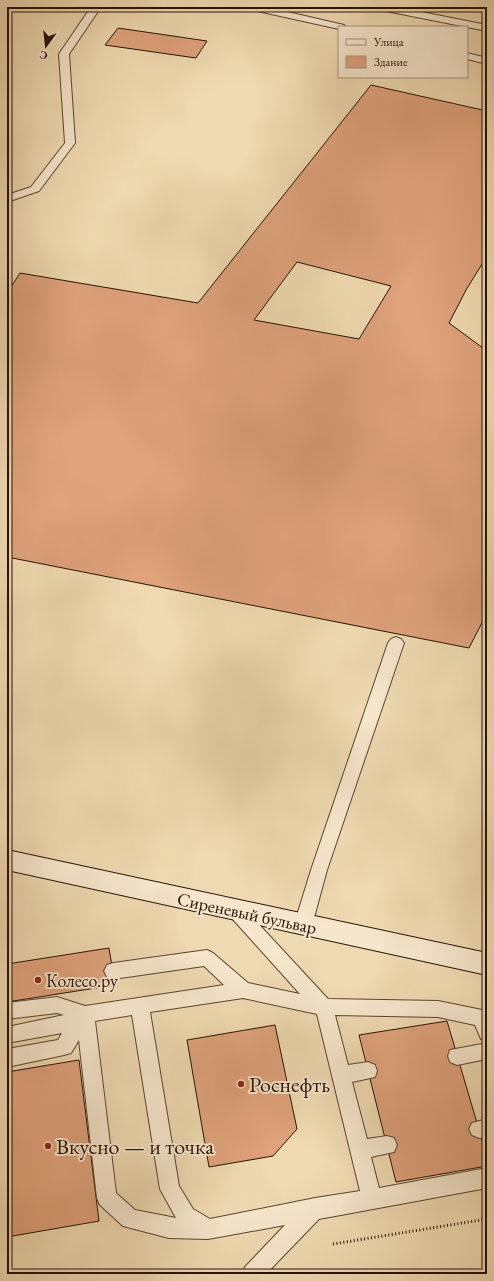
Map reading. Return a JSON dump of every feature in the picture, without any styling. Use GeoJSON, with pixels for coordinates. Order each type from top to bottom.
{"type":"FeatureCollection","features":[{"type":"Feature","properties":{"kind":"main road","name":"Сиреневый бульвар"},"geometry":{"type":"LineString","coordinates":[[7,860],[487,964]]}},
{"type":"Feature","properties":{"kind":"lane"},"geometry":{"type":"LineString","coordinates":[[7,199],[35,189],[70,143],[64,54],[96,7]]}},
{"type":"Feature","properties":{"kind":"lane"},"geometry":{"type":"LineString","coordinates":[[253,7],[338,26]]}},
{"type":"Feature","properties":{"kind":"lane"},"geometry":{"type":"LineString","coordinates":[[381,7],[487,28]]}},
{"type":"Feature","properties":{"kind":"lane"},"geometry":{"type":"LineString","coordinates":[[468,56],[487,60]]}},
{"type":"Feature","properties":{"kind":"lane"},"geometry":{"type":"LineString","coordinates":[[303,925],[319,870],[396,643]]}},
{"type":"Feature","properties":{"kind":"lane"},"geometry":{"type":"LineString","coordinates":[[235,910],[324,1007],[372,1199]]}},
{"type":"Feature","properties":{"kind":"lane"},"geometry":{"type":"LineString","coordinates":[[113,971],[207,958],[243,990]]}},
{"type":"Feature","properties":{"kind":"lane"},"geometry":{"type":"LineString","coordinates":[[7,1035],[63,1025],[85,1014],[243,990],[324,1007],[438,1009],[485,1023]]}},
{"type":"Feature","properties":{"kind":"lane"},"geometry":{"type":"LineString","coordinates":[[7,1011],[57,1005],[85,1014]]}},
{"type":"Feature","properties":{"kind":"lane"},"geometry":{"type":"LineString","coordinates":[[140,1006],[170,1189],[186,1216],[208,1229]]}},
{"type":"Feature","properties":{"kind":"lane"},"geometry":{"type":"LineString","coordinates":[[7,1058],[64,1047],[85,1014]]}},
{"type":"Feature","properties":{"kind":"lane"},"geometry":{"type":"LineString","coordinates":[[85,1014],[107,1198],[130,1219],[169,1228],[208,1229],[314,1208],[487,1178]]}},
{"type":"Feature","properties":{"kind":"lane"},"geometry":{"type":"LineString","coordinates":[[457,1056],[487,1051]]}},
{"type":"Feature","properties":{"kind":"lane"},"geometry":{"type":"LineString","coordinates":[[342,1075],[368,1071]]}},
{"type":"Feature","properties":{"kind":"lane"},"geometry":{"type":"LineString","coordinates":[[360,1150],[387,1145]]}},
{"type":"Feature","properties":{"kind":"lane"},"geometry":{"type":"LineString","coordinates":[[252,1274],[314,1208]]}},
{"type":"Feature","properties":{"kind":"path"},"geometry":{"type":"LineString","coordinates":[[333,1244],[487,1219]]}},
{"type":"Feature","properties":{"kind":"building"},"geometry":{"type":"Polygon","coordinates":[[[118,28],[207,41],[196,58],[105,45],[118,28]]]}},
{"type":"Feature","properties":{"kind":"building"},"geometry":{"type":"Polygon","coordinates":[[[371,85],[487,111],[487,256],[466,290],[449,323],[487,351],[487,613],[469,648],[7,557],[7,293],[20,273],[198,303],[371,85]],[[297,262],[254,320],[359,339],[391,286],[297,262]]]}},
{"type":"Feature","properties":{"kind":"building"},"geometry":{"type":"Polygon","coordinates":[[[109,948],[115,985],[7,1002],[7,964],[109,948]]]}},
{"type":"Feature","properties":{"kind":"building"},"geometry":{"type":"Polygon","coordinates":[[[447,1021],[487,1157],[487,1166],[396,1182],[359,1035],[447,1021]]]}},
{"type":"Feature","properties":{"kind":"building","name":"Роснефть"},"geometry":{"type":"Polygon","coordinates":[[[275,1025],[297,1129],[273,1156],[209,1167],[187,1040],[275,1025]]]}},
{"type":"Feature","properties":{"kind":"building","name":"Вкусно — и точка"},"geometry":{"type":"Polygon","coordinates":[[[79,1060],[99,1221],[7,1237],[7,1072],[79,1060]]]}},
{"type":"Feature","properties":{"kind":"place","name":"Колесо.ру"},"geometry":{"type":"Point","coordinates":[38,980]}},
{"type":"Feature","properties":{"kind":"place","name":"Роснефть"},"geometry":{"type":"Point","coordinates":[241,1084]}},
{"type":"Feature","properties":{"kind":"place","name":"Вкусно — и точка"},"geometry":{"type":"Point","coordinates":[48,1146]}}]}
